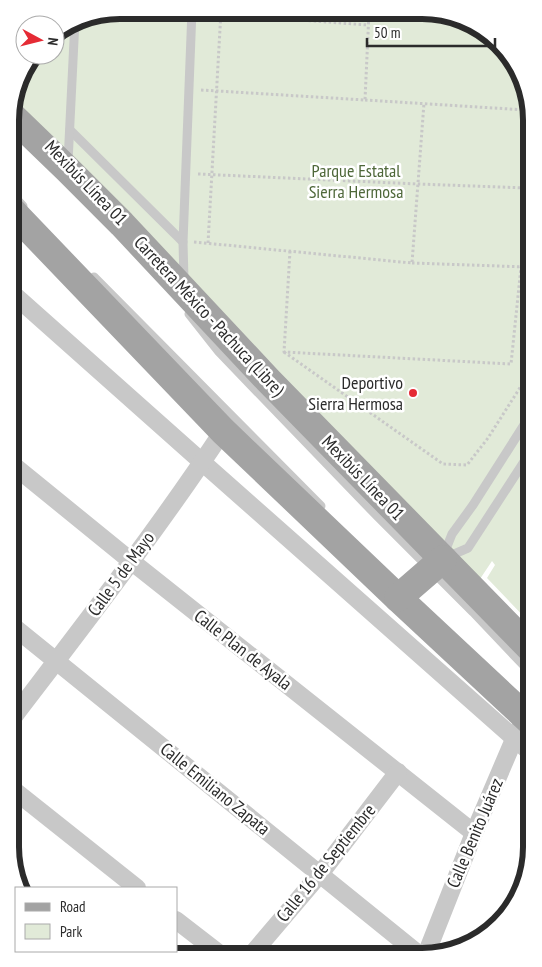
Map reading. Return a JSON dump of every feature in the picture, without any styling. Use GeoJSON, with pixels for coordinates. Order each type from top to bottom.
{"type":"FeatureCollection","features":[{"type":"Feature","properties":{"kind":"main road","name":"Carretera México - Pachuca (Libre)"},"geometry":{"type":"LineString","coordinates":[[19,123],[68,170],[184,299],[268,380],[436,564],[523,642]]}},
{"type":"Feature","properties":{"kind":"main road"},"geometry":{"type":"LineString","coordinates":[[21,212],[222,431],[405,591],[445,660],[523,725]]}},
{"type":"Feature","properties":{"kind":"main road"},"geometry":{"type":"LineString","coordinates":[[405,591],[436,564]]}},
{"type":"Feature","properties":{"kind":"street"},"geometry":{"type":"LineString","coordinates":[[19,299],[202,462],[445,660]]}},
{"type":"Feature","properties":{"kind":"street","name":"Calle 5 de Mayo"},"geometry":{"type":"LineString","coordinates":[[19,710],[131,561],[222,431]]}},
{"type":"Feature","properties":{"kind":"street","name":"Calle Plan de Ayala"},"geometry":{"type":"LineString","coordinates":[[19,470],[474,833]]}},
{"type":"Feature","properties":{"kind":"street","name":"Calle Emiliano Zapata"},"geometry":{"type":"LineString","coordinates":[[19,631],[411,948]]}},
{"type":"Feature","properties":{"kind":"street","name":"Calle Benito Juárez"},"geometry":{"type":"LineString","coordinates":[[429,948],[474,833],[523,725]]}},
{"type":"Feature","properties":{"kind":"street","name":"Calle 16 de Septiembre"},"geometry":{"type":"LineString","coordinates":[[257,948],[320,874],[398,772]]}},
{"type":"Feature","properties":{"kind":"street"},"geometry":{"type":"LineString","coordinates":[[19,794],[136,887]]}},
{"type":"Feature","properties":{"kind":"street"},"geometry":{"type":"LineString","coordinates":[[178,922],[212,948]]}},
{"type":"Feature","properties":{"kind":"lane"},"geometry":{"type":"LineString","coordinates":[[184,299],[183,242],[192,19]]}},
{"type":"Feature","properties":{"kind":"lane"},"geometry":{"type":"LineString","coordinates":[[68,170],[74,30]]}},
{"type":"Feature","properties":{"kind":"lane"},"geometry":{"type":"LineString","coordinates":[[70,130],[183,242]]}},
{"type":"Feature","properties":{"kind":"lane"},"geometry":{"type":"LineString","coordinates":[[85,268],[327,512]]}},
{"type":"Feature","properties":{"kind":"lane"},"geometry":{"type":"LineString","coordinates":[[436,564],[452,534],[473,505],[523,425]]}},
{"type":"Feature","properties":{"kind":"lane"},"geometry":{"type":"LineString","coordinates":[[436,564],[468,548],[523,463]]}},
{"type":"Feature","properties":{"kind":"lane"},"geometry":{"type":"LineString","coordinates":[[436,564],[473,612],[523,665]]}},
{"type":"Feature","properties":{"kind":"path"},"geometry":{"type":"LineString","coordinates":[[208,243],[221,19]]}},
{"type":"Feature","properties":{"kind":"path"},"geometry":{"type":"LineString","coordinates":[[300,19],[368,25]]}},
{"type":"Feature","properties":{"kind":"path"},"geometry":{"type":"LineString","coordinates":[[365,100],[368,19]]}},
{"type":"Feature","properties":{"kind":"path"},"geometry":{"type":"LineString","coordinates":[[189,90],[522,110]]}},
{"type":"Feature","properties":{"kind":"path"},"geometry":{"type":"LineString","coordinates":[[412,263],[424,103]]}},
{"type":"Feature","properties":{"kind":"path"},"geometry":{"type":"LineString","coordinates":[[186,173],[523,188]]}},
{"type":"Feature","properties":{"kind":"path"},"geometry":{"type":"LineString","coordinates":[[183,242],[412,263],[521,267],[511,364],[284,352]]}},
{"type":"Feature","properties":{"kind":"path"},"geometry":{"type":"LineString","coordinates":[[284,352],[290,251]]}},
{"type":"Feature","properties":{"kind":"path"},"geometry":{"type":"LineString","coordinates":[[284,352],[442,464],[467,465],[488,438],[523,383]]}},
{"type":"Feature","properties":{"kind":"green space","name":"Deportivo Sierra Hermosa"},"geometry":{"type":"Polygon","coordinates":[[[113,19],[429,19],[455,24],[467,29],[489,44],[498,53],[513,75],[518,87],[523,120],[523,616],[487,578],[495,565],[492,561],[478,582],[20,106],[24,87],[35,65],[65,65],[65,35],[87,24],[113,19]]]}},
{"type":"Feature","properties":{"kind":"place","name":"Deportivo Sierra Hermosa"},"geometry":{"type":"Point","coordinates":[413,393]}},
{"type":"Feature","properties":{"kind":"park label","name":"Parque Estatal Sierra Hermosa"},"geometry":{"type":"Point","coordinates":[356,181]}}]}
